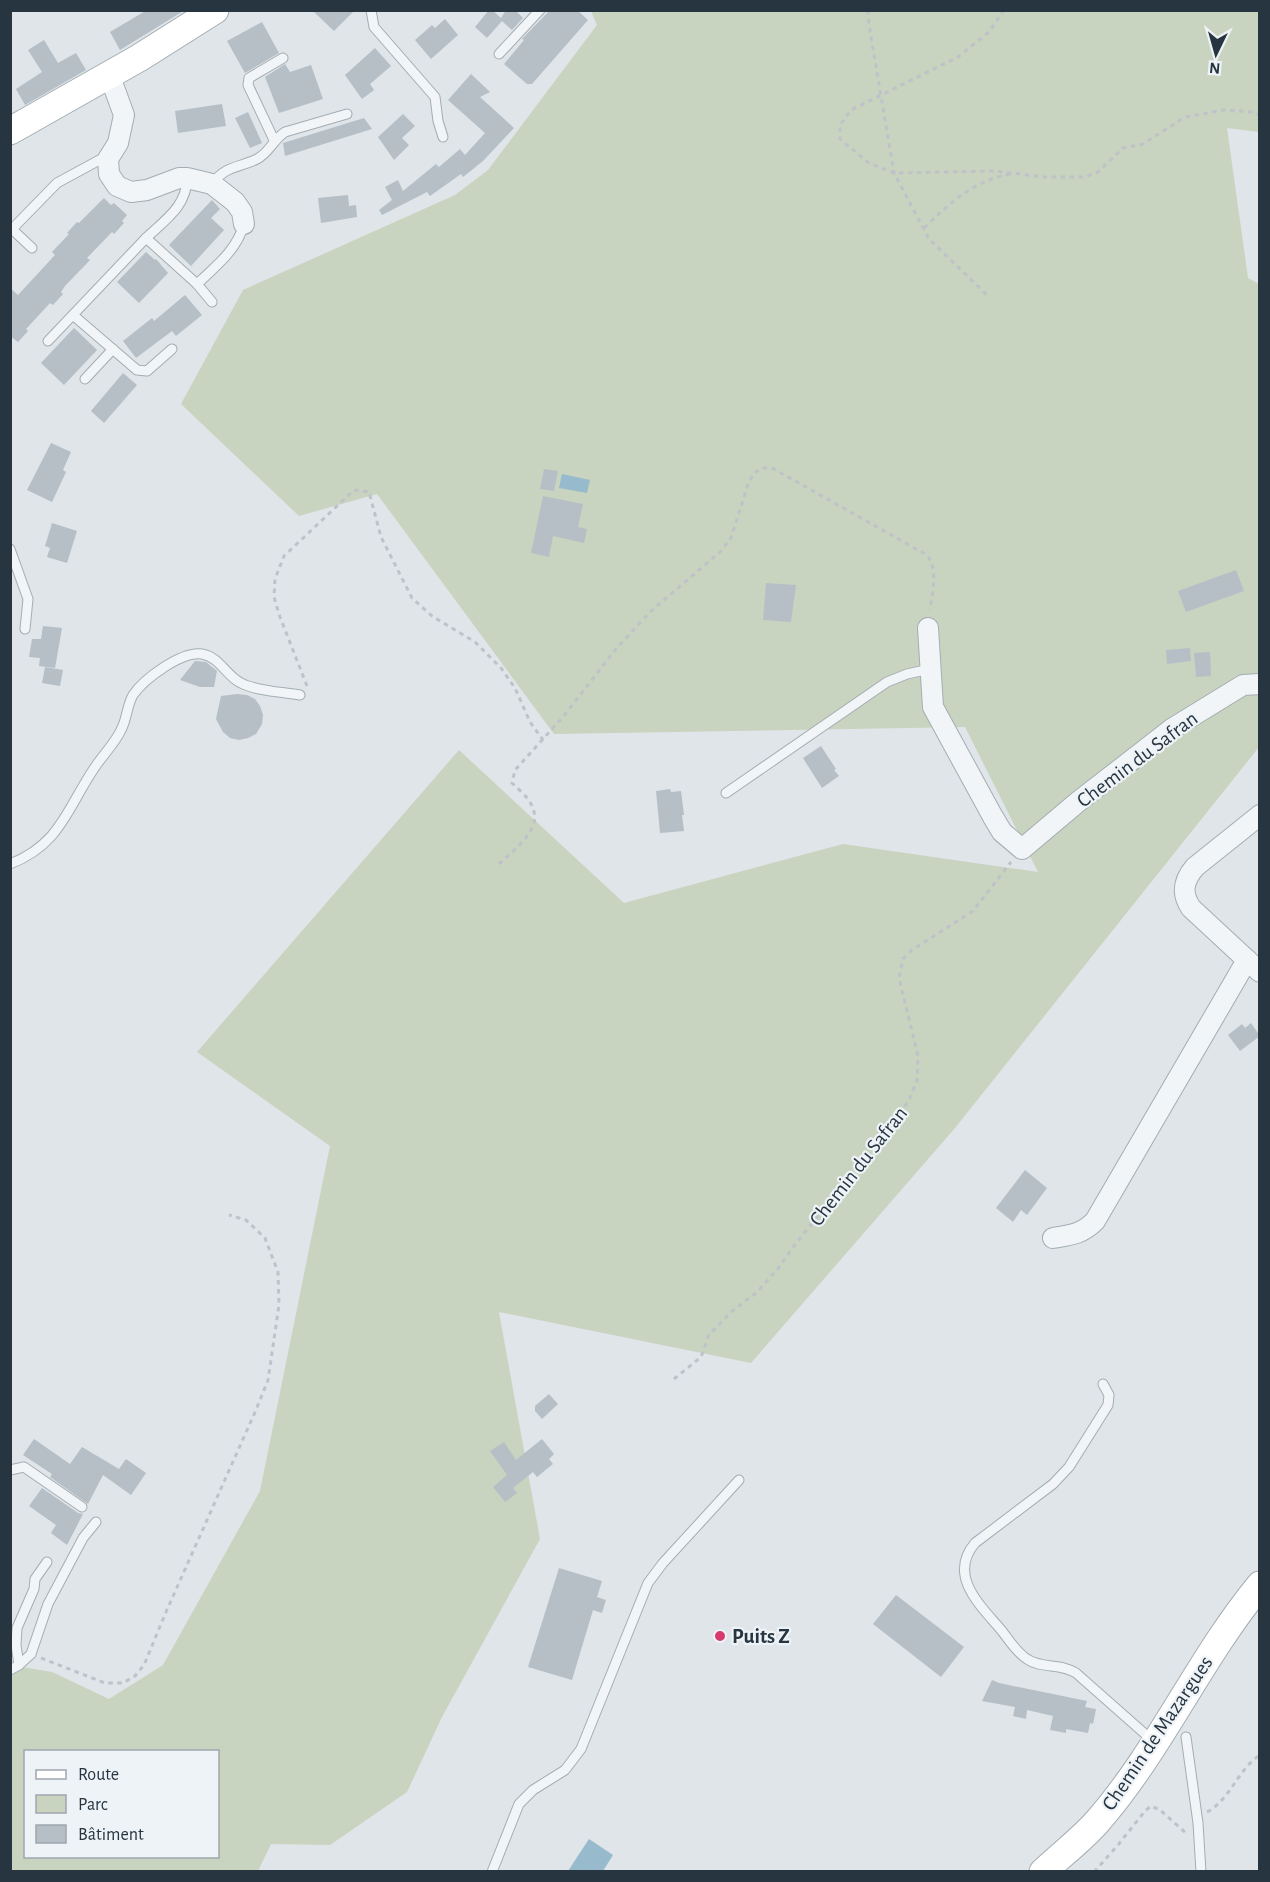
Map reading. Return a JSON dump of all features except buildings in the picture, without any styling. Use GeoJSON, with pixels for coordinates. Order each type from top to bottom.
{"type":"FeatureCollection","features":[{"type":"Feature","properties":{"kind":"main road"},"geometry":{"type":"LineString","coordinates":[[10,131],[139,58],[215,10]]}},
{"type":"Feature","properties":{"kind":"main road","name":"Chemin de Mazargues"},"geometry":{"type":"LineString","coordinates":[[1043,1872],[1096,1823],[1155,1743],[1236,1614],[1260,1585]]}},
{"type":"Feature","properties":{"kind":"street"},"geometry":{"type":"LineString","coordinates":[[109,74],[124,115],[118,143],[108,159],[109,174],[117,186],[131,192],[147,190],[178,178],[212,184],[235,202],[243,212],[244,224]]}},
{"type":"Feature","properties":{"kind":"street"},"geometry":{"type":"LineString","coordinates":[[928,628],[933,707],[1002,832],[1022,849]]}},
{"type":"Feature","properties":{"kind":"street","name":"Chemin du Safran"},"geometry":{"type":"LineString","coordinates":[[1022,849],[1079,801],[1173,728],[1243,684],[1260,684]]}},
{"type":"Feature","properties":{"kind":"street"},"geometry":{"type":"LineString","coordinates":[[1053,1238],[1076,1235],[1085,1231],[1095,1221],[1253,966],[1191,908],[1185,898],[1183,888],[1188,875],[1195,867],[1213,850],[1260,815]]}},
{"type":"Feature","properties":{"kind":"lane"},"geometry":{"type":"LineString","coordinates":[[371,10],[374,27],[435,97],[443,137]]}},
{"type":"Feature","properties":{"kind":"lane"},"geometry":{"type":"LineString","coordinates":[[499,54],[540,10]]}},
{"type":"Feature","properties":{"kind":"lane"},"geometry":{"type":"LineString","coordinates":[[274,140],[248,85],[249,78],[283,58]]}},
{"type":"Feature","properties":{"kind":"lane"},"geometry":{"type":"LineString","coordinates":[[212,184],[219,175],[227,170],[258,159],[274,140],[285,132],[347,114]]}},
{"type":"Feature","properties":{"kind":"lane"},"geometry":{"type":"LineString","coordinates":[[32,248],[15,232],[16,225],[57,183],[103,158],[108,159]]}},
{"type":"Feature","properties":{"kind":"lane"},"geometry":{"type":"LineString","coordinates":[[48,341],[146,238],[180,206],[185,194],[187,178]]}},
{"type":"Feature","properties":{"kind":"lane"},"geometry":{"type":"LineString","coordinates":[[197,284],[233,249],[241,236],[244,224]]}},
{"type":"Feature","properties":{"kind":"lane"},"geometry":{"type":"LineString","coordinates":[[146,238],[197,284],[212,302]]}},
{"type":"Feature","properties":{"kind":"lane"},"geometry":{"type":"LineString","coordinates":[[73,315],[136,370],[147,371],[172,349]]}},
{"type":"Feature","properties":{"kind":"lane"},"geometry":{"type":"LineString","coordinates":[[86,379],[112,349]]}},
{"type":"Feature","properties":{"kind":"lane"},"geometry":{"type":"LineString","coordinates":[[10,549],[28,599],[25,629]]}},
{"type":"Feature","properties":{"kind":"lane"},"geometry":{"type":"LineString","coordinates":[[10,864],[25,859],[50,839],[68,814],[93,769],[121,730],[133,696],[154,674],[188,656],[202,654],[222,664],[242,684],[300,695]]}},
{"type":"Feature","properties":{"kind":"lane"},"geometry":{"type":"LineString","coordinates":[[726,793],[887,682],[907,674],[930,669]]}},
{"type":"Feature","properties":{"kind":"lane"},"geometry":{"type":"LineString","coordinates":[[1102,1383],[1109,1395],[1108,1405],[1070,1467],[1053,1484],[975,1543],[968,1551],[964,1563],[965,1580],[971,1594],[1023,1656],[1038,1664],[1069,1669],[1076,1673],[1155,1743]]}},
{"type":"Feature","properties":{"kind":"lane"},"geometry":{"type":"LineString","coordinates":[[10,1470],[24,1467],[82,1507]]}},
{"type":"Feature","properties":{"kind":"lane"},"geometry":{"type":"LineString","coordinates":[[492,1872],[519,1804],[532,1790],[565,1770],[581,1749],[648,1583],[663,1563],[739,1480]]}},
{"type":"Feature","properties":{"kind":"lane"},"geometry":{"type":"LineString","coordinates":[[15,1667],[31,1654],[48,1604],[83,1538],[96,1522]]}},
{"type":"Feature","properties":{"kind":"lane"},"geometry":{"type":"LineString","coordinates":[[15,1667],[17,1628],[34,1589],[35,1579],[47,1562]]}},
{"type":"Feature","properties":{"kind":"lane"},"geometry":{"type":"LineString","coordinates":[[1186,1737],[1197,1817],[1201,1872]]}},
{"type":"Feature","properties":{"kind":"path"},"geometry":{"type":"LineString","coordinates":[[868,10],[894,173],[929,239],[988,296]]}},
{"type":"Feature","properties":{"kind":"path"},"geometry":{"type":"LineString","coordinates":[[1004,10],[989,32],[958,57],[851,110],[840,125],[840,139],[869,163],[894,173],[995,171],[1044,177],[1085,177],[1098,172],[1123,148],[1143,144],[1185,117],[1224,110],[1253,112],[1260,115]]}},
{"type":"Feature","properties":{"kind":"path"},"geometry":{"type":"LineString","coordinates":[[924,229],[961,195],[991,178],[1016,174]]}},
{"type":"Feature","properties":{"kind":"path"},"geometry":{"type":"LineString","coordinates":[[499,864],[532,831],[536,815],[530,801],[512,783],[515,770],[543,740],[616,649],[650,612],[720,552],[731,538],[748,484],[754,473],[763,468],[772,468],[927,555],[933,562],[934,570],[928,628]]}},
{"type":"Feature","properties":{"kind":"path"},"geometry":{"type":"LineString","coordinates":[[300,695],[307,697],[305,677],[280,617],[274,597],[275,579],[284,556],[354,490],[363,489],[369,492],[381,537],[412,598],[432,616],[474,642],[501,668],[515,688],[530,722],[543,740]]}},
{"type":"Feature","properties":{"kind":"path","name":"Chemin du Safran"},"geometry":{"type":"LineString","coordinates":[[674,1378],[701,1357],[710,1335],[731,1312],[756,1293],[777,1270],[908,1102],[917,1081],[918,1056],[899,978],[903,959],[912,950],[973,911],[1022,849]]}},
{"type":"Feature","properties":{"kind":"path"},"geometry":{"type":"LineString","coordinates":[[31,1654],[105,1683],[123,1683],[135,1676],[144,1665],[268,1380],[279,1305],[278,1272],[265,1238],[246,1220],[229,1215]]}},
{"type":"Feature","properties":{"kind":"path"},"geometry":{"type":"LineString","coordinates":[[1197,1817],[1216,1807],[1243,1768],[1260,1755]]}},
{"type":"Feature","properties":{"kind":"path"},"geometry":{"type":"LineString","coordinates":[[1094,1872],[1151,1806],[1160,1810],[1200,1845]]}},
{"type":"Feature","properties":{"kind":"green space"},"geometry":{"type":"Polygon","coordinates":[[[591,11],[1259,11],[1259,132],[1227,128],[1248,278],[1259,284],[1259,747],[955,1128],[751,1363],[499,1312],[540,1539],[442,1717],[407,1792],[330,1845],[271,1844],[258,1871],[11,1871],[10,1665],[52,1672],[109,1699],[163,1665],[260,1491],[330,1146],[197,1052],[459,750],[624,903],[843,844],[1038,872],[965,727],[554,734],[377,494],[299,516],[181,404],[243,290],[455,195],[488,170],[597,25],[591,11]]]}},
{"type":"Feature","properties":{"kind":"water"},"geometry":{"type":"Polygon","coordinates":[[[562,474],[590,480],[587,493],[559,488],[562,474]]]}},
{"type":"Feature","properties":{"kind":"water"},"geometry":{"type":"Polygon","coordinates":[[[589,1839],[613,1855],[603,1871],[568,1871],[589,1839]]]}},
{"type":"Feature","properties":{"kind":"place","name":"Puits Z"},"geometry":{"type":"Point","coordinates":[720,1636]}}]}
